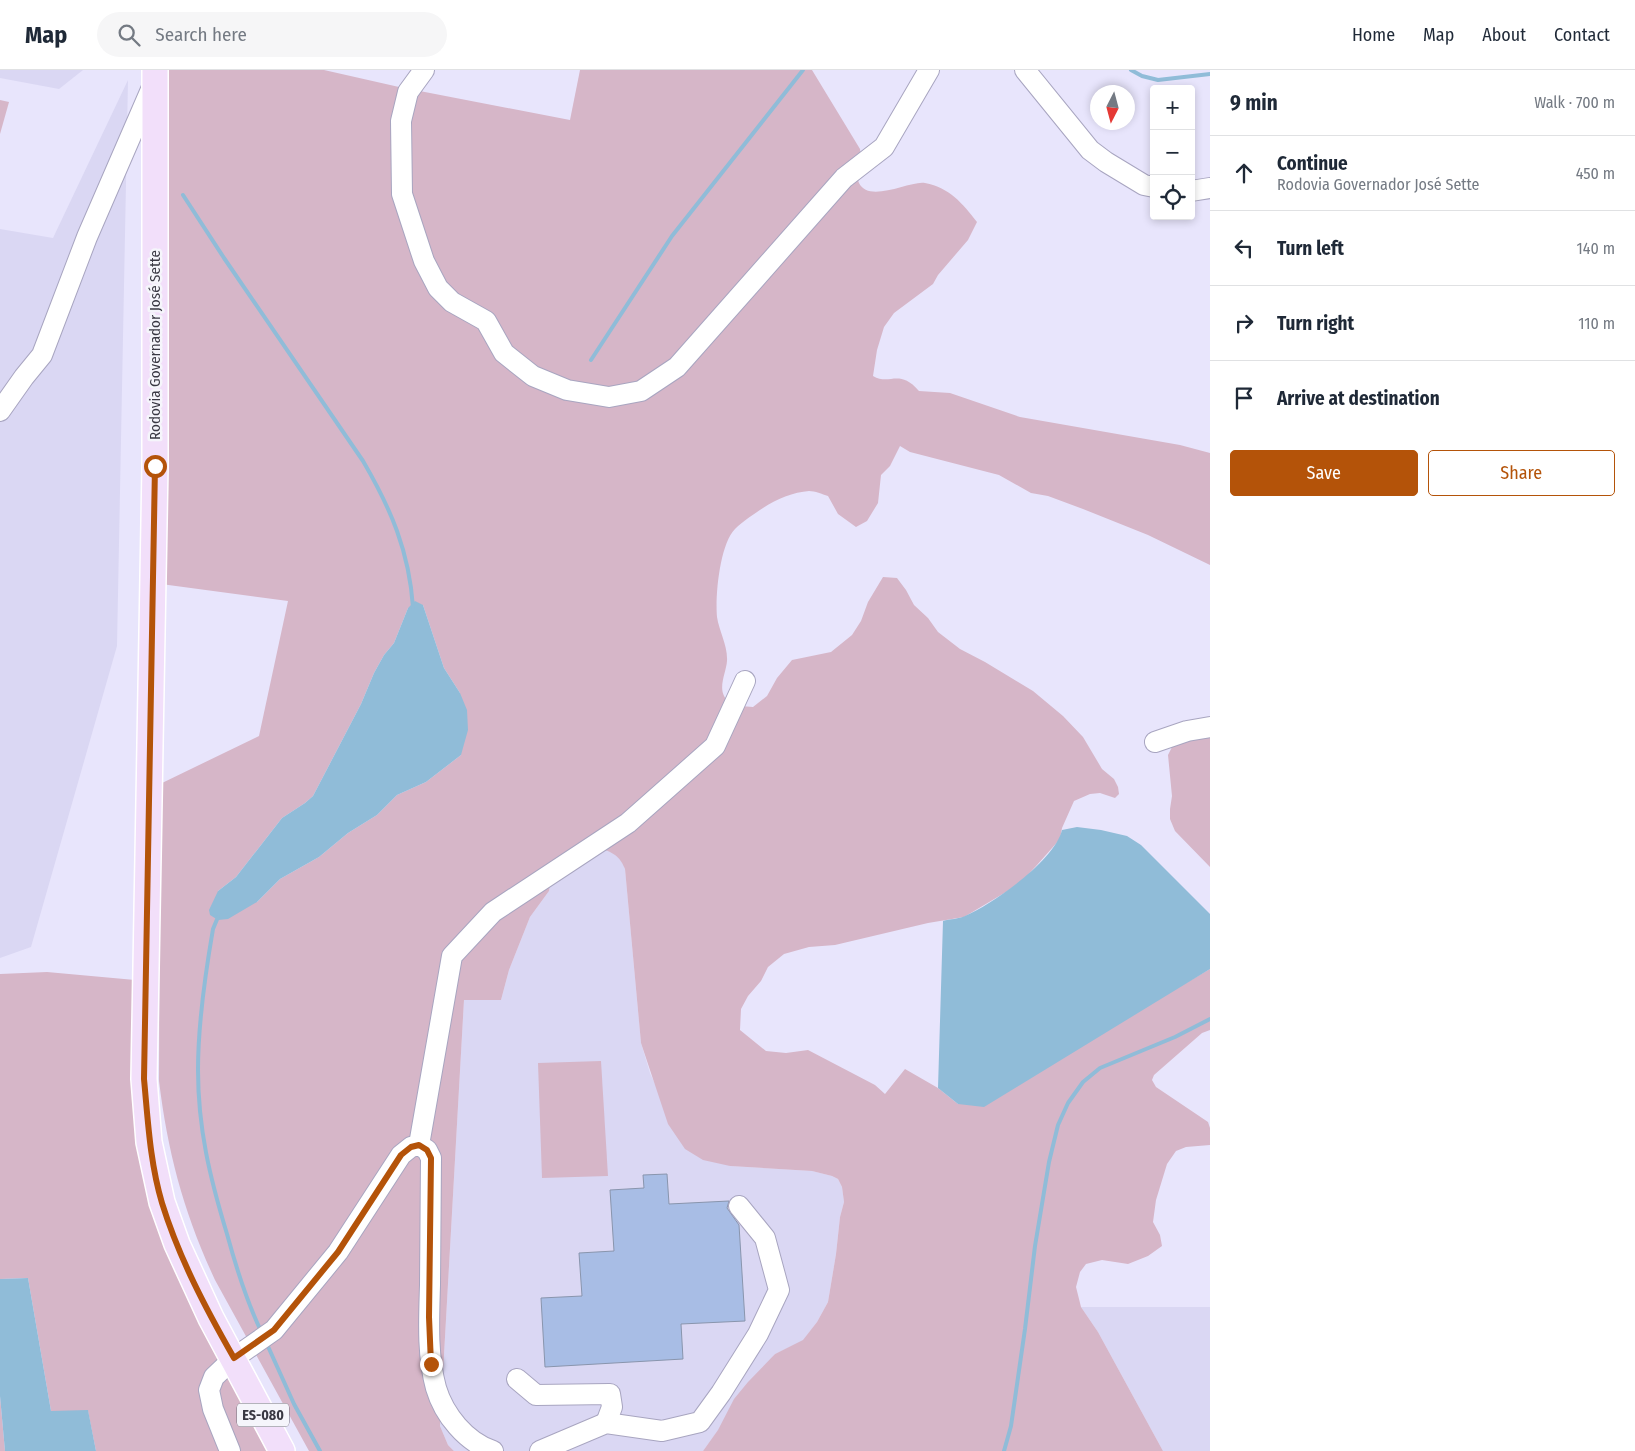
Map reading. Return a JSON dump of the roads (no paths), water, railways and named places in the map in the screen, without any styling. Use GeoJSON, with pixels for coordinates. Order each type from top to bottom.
{"type":"FeatureCollection","features":[{"type":"Feature","properties":{"kind":"main road","name":"Rodovia Governador José Sette"},"geometry":{"type":"LineString","coordinates":[[155,76],[155,466],[144,1079],[149,1142],[162,1202],[176,1244],[211,1318],[239,1369]]}},
{"type":"Feature","properties":{"kind":"main road","name":"ES-080"},"geometry":{"type":"LineString","coordinates":[[239,1369],[282,1451]]}},
{"type":"Feature","properties":{"kind":"street"},"geometry":{"type":"LineString","coordinates":[[424,70],[408,92],[400,121],[402,194],[424,261],[438,288],[452,302],[486,321],[504,353],[533,376],[567,390],[610,397],[641,391],[677,367],[844,178],[884,148],[929,70]]}},
{"type":"Feature","properties":{"kind":"street"},"geometry":{"type":"LineString","coordinates":[[1025,70],[1090,150],[1144,185],[1150,186]]}},
{"type":"Feature","properties":{"kind":"street"},"geometry":{"type":"LineString","coordinates":[[0,411],[24,376],[42,355],[87,237],[155,76]]}},
{"type":"Feature","properties":{"kind":"street"},"geometry":{"type":"LineString","coordinates":[[1195,190],[1210,188]]}},
{"type":"Feature","properties":{"kind":"street"},"geometry":{"type":"LineString","coordinates":[[419,1145],[452,956],[493,912],[628,823],[715,746],[745,681]]}},
{"type":"Feature","properties":{"kind":"street"},"geometry":{"type":"LineString","coordinates":[[1155,742],[1187,731],[1210,727]]}},
{"type":"Feature","properties":{"kind":"street"},"geometry":{"type":"LineString","coordinates":[[230,1451],[212,1409],[209,1390],[214,1377],[239,1369],[263,1338],[274,1330],[338,1252],[401,1155],[411,1147],[419,1145],[427,1150],[431,1158],[429,1317],[431,1364],[436,1390],[446,1412],[466,1436],[493,1451]]}},
{"type":"Feature","properties":{"kind":"street"},"geometry":{"type":"LineString","coordinates":[[540,1451],[606,1424],[662,1431],[700,1422],[758,1334],[778,1290],[765,1238],[740,1206]]}},
{"type":"Feature","properties":{"kind":"street"},"geometry":{"type":"LineString","coordinates":[[517,1379],[536,1395],[610,1394],[612,1407],[606,1424]]}},
{"type":"Feature","properties":{"kind":"water"},"geometry":{"type":"Polygon","coordinates":[[[415,601],[423,605],[444,668],[460,693],[467,710],[468,730],[461,755],[426,782],[397,795],[377,815],[348,833],[319,857],[280,879],[257,902],[228,919],[218,920],[210,915],[209,910],[218,891],[236,877],[282,818],[313,796],[361,704],[374,673],[384,655],[394,643],[408,608],[415,601]]]}},
{"type":"Feature","properties":{"kind":"water"},"geometry":{"type":"Polygon","coordinates":[[[1077,827],[1127,836],[1141,845],[1210,914],[1210,969],[984,1107],[958,1104],[938,1088],[943,921],[960,918],[991,902],[1036,867],[1057,842],[1062,830],[1077,827]]]}},
{"type":"Feature","properties":{"kind":"water"},"geometry":{"type":"Polygon","coordinates":[[[28,1278],[51,1411],[88,1410],[96,1451],[5,1451],[0,1396],[0,1279],[28,1278]]]}},
{"type":"Feature","properties":{"kind":"waterway"},"geometry":{"type":"LineString","coordinates":[[591,360],[672,236],[803,70]]}},
{"type":"Feature","properties":{"kind":"waterway"},"geometry":{"type":"LineString","coordinates":[[1131,70],[1142,76],[1158,80],[1210,74]]}},
{"type":"Feature","properties":{"kind":"waterway"},"geometry":{"type":"LineString","coordinates":[[183,195],[363,461],[382,496],[397,531],[407,567],[413,607]]}},
{"type":"Feature","properties":{"kind":"waterway"},"geometry":{"type":"LineString","coordinates":[[218,917],[213,929],[201,1017],[198,1052],[200,1113],[210,1173],[221,1213],[242,1283],[261,1331]]}},
{"type":"Feature","properties":{"kind":"waterway"},"geometry":{"type":"LineString","coordinates":[[1004,1451],[1011,1426],[1035,1246],[1049,1162],[1058,1125],[1068,1103],[1083,1082],[1100,1068],[1175,1037],[1210,1019]]}},
{"type":"Feature","properties":{"kind":"waterway"},"geometry":{"type":"LineString","coordinates":[[266,1342],[294,1404],[320,1451]]}}]}
